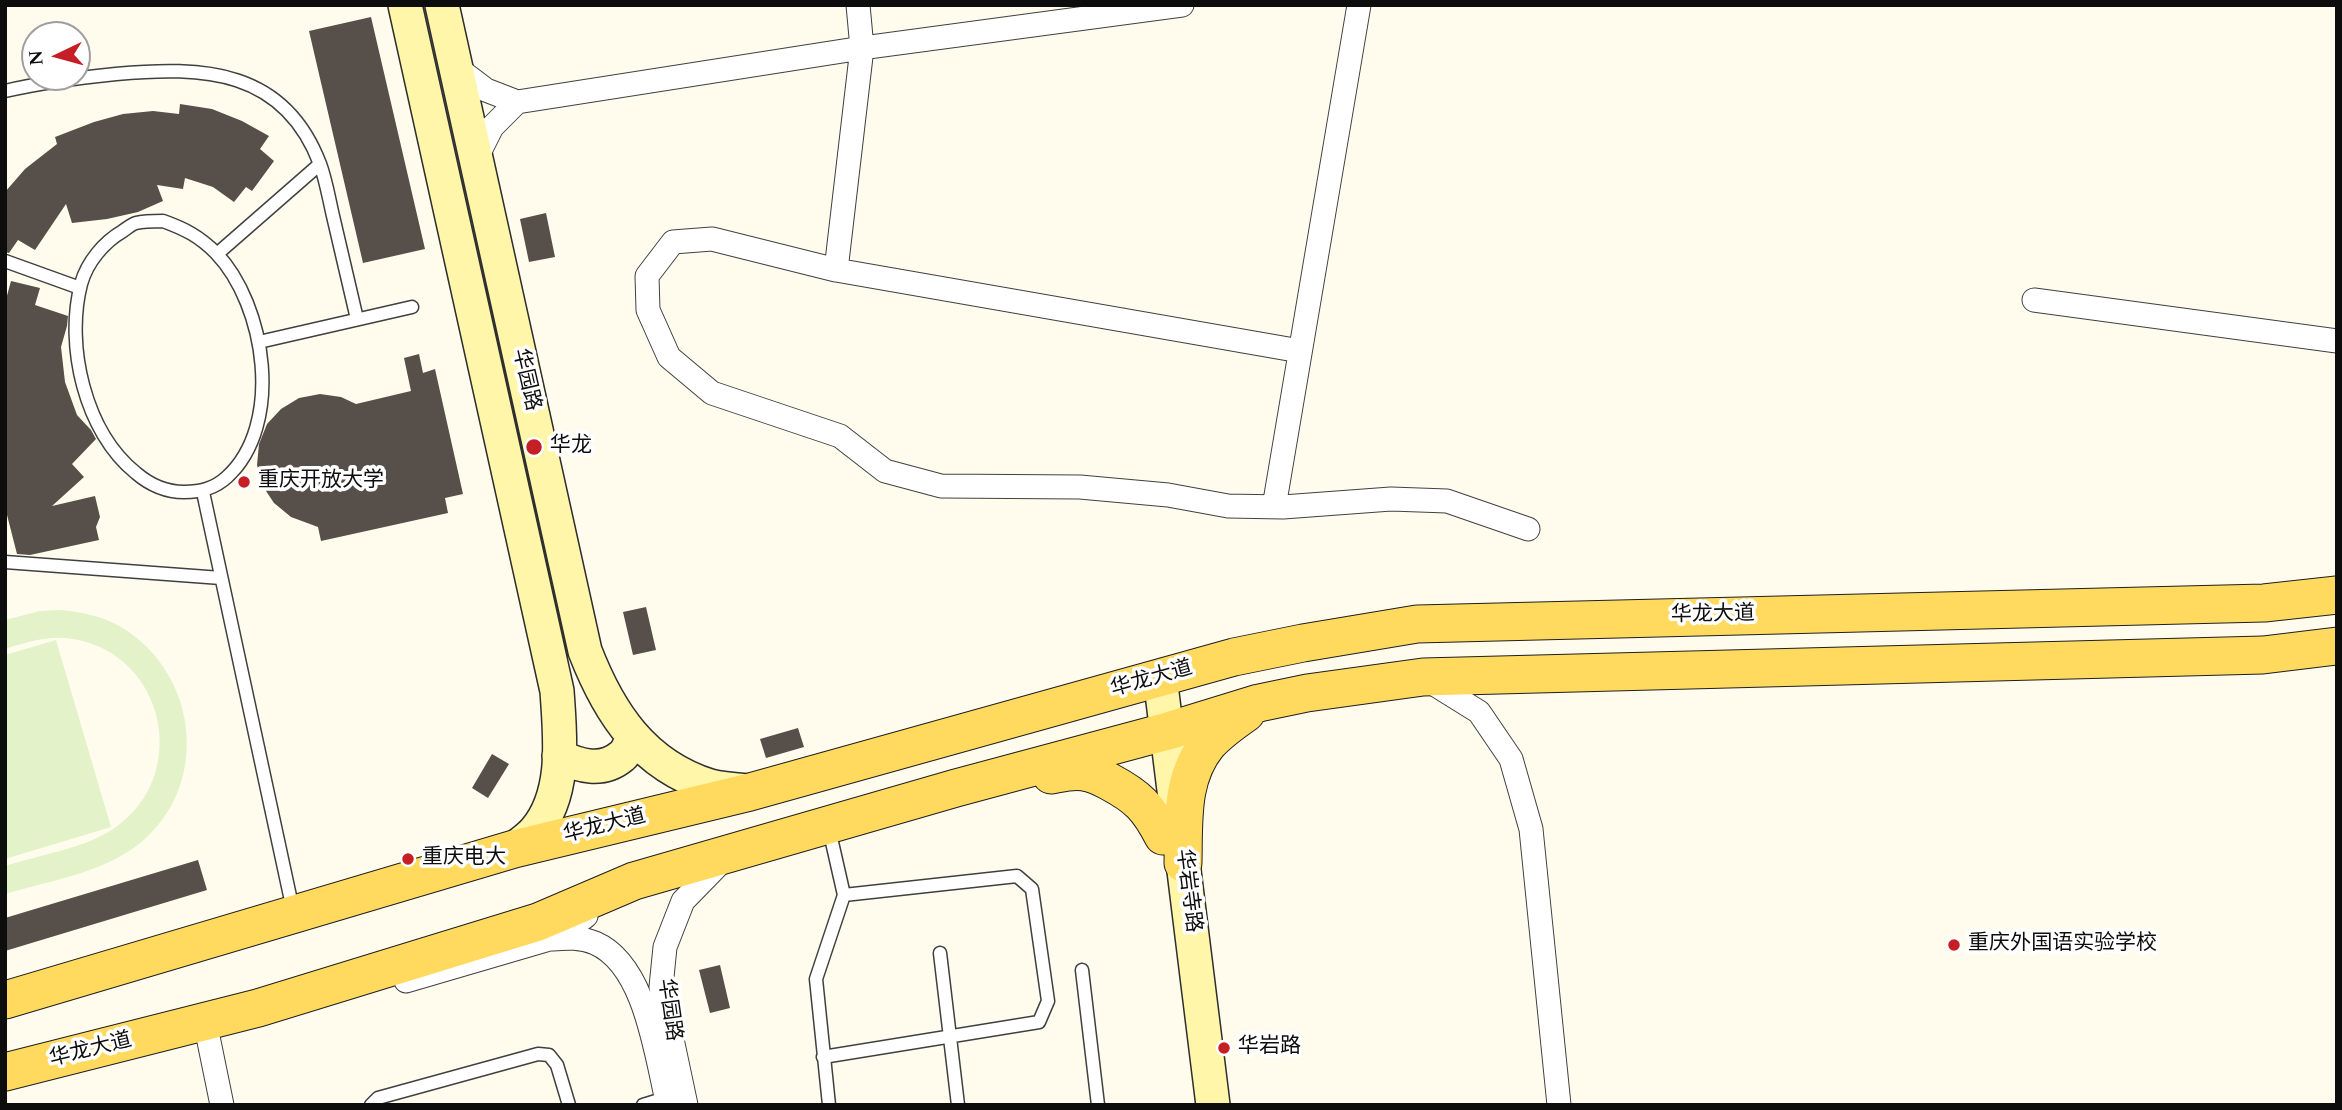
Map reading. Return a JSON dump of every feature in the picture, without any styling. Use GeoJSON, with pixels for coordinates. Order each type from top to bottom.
{"type":"FeatureCollection","features":[{"type":"Feature","properties":{"kind":"main road","name":"华园路"},"geometry":{"type":"LineString","coordinates":[[405,5],[557,691],[557,783],[548,811],[535,831],[514,849]]}},
{"type":"Feature","properties":{"kind":"main road","name":"华园路"},"geometry":{"type":"LineString","coordinates":[[442,5],[585,651],[599,687],[634,737],[658,760],[684,776],[713,787],[750,792]]}},
{"type":"Feature","properties":{"kind":"main road","name":"华龙大道"},"geometry":{"type":"LineString","coordinates":[[5,1000],[514,849],[750,792],[1234,657],[1292,645],[1417,624],[2264,603],[2337,595]]}},
{"type":"Feature","properties":{"kind":"main road","name":"华龙大道"},"geometry":{"type":"LineString","coordinates":[[5,1072],[258,1008],[538,922],[634,881],[1259,703],[1307,693],[1423,677],[2263,655],[2337,646]]}},
{"type":"Feature","properties":{"kind":"main road","name":"华岩寺路"},"geometry":{"type":"LineString","coordinates":[[1150,680],[1213,1105]]}},
{"type":"Feature","properties":{"kind":"main road"},"geometry":{"type":"LineString","coordinates":[[1173,849],[1190,778],[1198,758],[1222,730],[1259,703]]}},
{"type":"Feature","properties":{"kind":"main road"},"geometry":{"type":"LineString","coordinates":[[559,756],[592,768],[607,765],[623,756],[634,737]]}},
{"type":"Feature","properties":{"kind":"main road"},"geometry":{"type":"LineString","coordinates":[[956,788],[1072,771],[1097,775],[1142,802],[1173,849]]}},
{"type":"Feature","properties":{"kind":"main road","name":"华岩寺路"},"geometry":{"type":"LineString","coordinates":[[1173,849],[1197,1105]]}},
{"type":"Feature","properties":{"kind":"street"},"geometry":{"type":"LineString","coordinates":[[836,270],[862,48],[858,5]]}},
{"type":"Feature","properties":{"kind":"street"},"geometry":{"type":"LineString","coordinates":[[457,68],[486,90],[517,102],[862,48],[1182,5]]}},
{"type":"Feature","properties":{"kind":"street"},"geometry":{"type":"LineString","coordinates":[[1274,507],[1359,5]]}},
{"type":"Feature","properties":{"kind":"street"},"geometry":{"type":"LineString","coordinates":[[476,159],[492,127],[517,102]]}},
{"type":"Feature","properties":{"kind":"street"},"geometry":{"type":"LineString","coordinates":[[1300,351],[836,270],[712,239],[673,242],[647,276],[648,310],[669,357],[712,393],[840,436],[885,471],[941,486],[1080,486],[1168,495],[1228,506],[1274,507],[1391,499],[1447,501],[1528,529]]}},
{"type":"Feature","properties":{"kind":"street"},"geometry":{"type":"LineString","coordinates":[[2034,300],[2337,341]]}},
{"type":"Feature","properties":{"kind":"street"},"geometry":{"type":"LineString","coordinates":[[1423,677],[1479,712],[1511,759],[1531,829],[1559,1105]]}},
{"type":"Feature","properties":{"kind":"street","name":"华园路"},"geometry":{"type":"LineString","coordinates":[[676,1100],[661,987],[665,947],[683,901],[731,853]]}},
{"type":"Feature","properties":{"kind":"street","name":"华龙大道"},"geometry":{"type":"LineString","coordinates":[[258,1008],[348,997],[546,940],[573,926],[634,881]]}},
{"type":"Feature","properties":{"kind":"street","name":"华园路"},"geometry":{"type":"LineString","coordinates":[[546,940],[576,938],[594,942],[622,965],[642,1001],[676,1100]]}},
{"type":"Feature","properties":{"kind":"street"},"geometry":{"type":"LineString","coordinates":[[205,1022],[222,1105]]}},
{"type":"Feature","properties":{"kind":"lane"},"geometry":{"type":"LineString","coordinates":[[5,92],[53,80],[156,70],[199,71],[241,80],[274,99],[299,124],[320,164],[358,320]]}},
{"type":"Feature","properties":{"kind":"lane"},"geometry":{"type":"LineString","coordinates":[[218,254],[320,164]]}},
{"type":"Feature","properties":{"kind":"lane"},"geometry":{"type":"LineString","coordinates":[[163,221],[189,230],[218,254],[248,304],[259,342],[262,367],[257,431],[244,456],[226,478],[203,492],[173,492],[148,483],[126,465],[105,438],[90,409],[76,345],[80,288],[94,256],[112,237],[136,223],[163,221]]}},
{"type":"Feature","properties":{"kind":"lane"},"geometry":{"type":"LineString","coordinates":[[5,261],[80,288]]}},
{"type":"Feature","properties":{"kind":"lane"},"geometry":{"type":"LineString","coordinates":[[259,342],[412,307]]}},
{"type":"Feature","properties":{"kind":"lane"},"geometry":{"type":"LineString","coordinates":[[203,492],[294,914]]}},
{"type":"Feature","properties":{"kind":"lane"},"geometry":{"type":"LineString","coordinates":[[5,562],[221,578]]}},
{"type":"Feature","properties":{"kind":"lane"},"geometry":{"type":"LineString","coordinates":[[828,825],[844,895],[816,979],[829,1105]]}},
{"type":"Feature","properties":{"kind":"lane"},"geometry":{"type":"LineString","coordinates":[[823,1057],[1040,1022],[1048,1001],[1032,889],[1017,876],[844,895]]}},
{"type":"Feature","properties":{"kind":"lane"},"geometry":{"type":"LineString","coordinates":[[940,953],[958,1105]]}},
{"type":"Feature","properties":{"kind":"lane"},"geometry":{"type":"LineString","coordinates":[[1082,970],[1098,1105]]}},
{"type":"Feature","properties":{"kind":"lane"},"geometry":{"type":"LineString","coordinates":[[372,1105],[378,1098],[538,1054],[549,1055],[557,1065],[569,1105]]}},
{"type":"Feature","properties":{"kind":"lane"},"geometry":{"type":"LineString","coordinates":[[643,1105],[676,1100]]}},
{"type":"Feature","properties":{"kind":"green space"},"geometry":{"type":"Polygon","coordinates":[[[60,610],[107,620],[146,646],[165,670],[179,697],[186,726],[186,756],[180,785],[167,813],[147,837],[132,849],[98,867],[5,894],[5,866],[77,846],[116,827],[139,804],[154,777],[160,748],[157,719],[147,691],[129,667],[104,649],[73,639],[55,638],[5,649],[5,620],[40,611],[60,610]]]}},
{"type":"Feature","properties":{"kind":"green space"},"geometry":{"type":"Polygon","coordinates":[[[56,640],[111,827],[5,859],[5,655],[56,640]]]}},
{"type":"Feature","properties":{"kind":"building"},"geometry":{"type":"Polygon","coordinates":[[[371,17],[425,249],[363,263],[309,31],[371,17]]]}},
{"type":"Feature","properties":{"kind":"building"},"geometry":{"type":"Polygon","coordinates":[[[180,104],[212,109],[269,136],[260,149],[274,161],[252,191],[246,187],[234,202],[213,187],[185,178],[183,189],[157,185],[163,201],[138,212],[72,223],[66,204],[35,250],[18,240],[9,253],[5,252],[5,192],[25,169],[57,144],[55,137],[123,114],[153,111],[179,114],[180,104]]]}},
{"type":"Feature","properties":{"kind":"building"},"geometry":{"type":"Polygon","coordinates":[[[546,213],[555,257],[529,262],[520,219],[546,213]]]}},
{"type":"Feature","properties":{"kind":"building"},"geometry":{"type":"Polygon","coordinates":[[[11,281],[40,288],[35,305],[68,316],[61,347],[65,382],[77,415],[96,439],[72,464],[84,477],[52,506],[95,496],[100,517],[96,527],[99,540],[30,555],[17,554],[7,515],[5,516],[5,303],[11,281]]]}},
{"type":"Feature","properties":{"kind":"building"},"geometry":{"type":"Polygon","coordinates":[[[419,354],[423,373],[435,369],[463,494],[445,498],[448,513],[321,541],[318,527],[291,517],[274,503],[262,485],[257,465],[259,444],[267,424],[281,409],[299,398],[320,394],[341,397],[356,404],[411,391],[404,358],[419,354]]]}},
{"type":"Feature","properties":{"kind":"building"},"geometry":{"type":"Polygon","coordinates":[[[646,607],[656,650],[633,655],[623,612],[646,607]]]}},
{"type":"Feature","properties":{"kind":"building"},"geometry":{"type":"Polygon","coordinates":[[[798,728],[804,747],[766,758],[760,739],[798,728]]]}},
{"type":"Feature","properties":{"kind":"building"},"geometry":{"type":"Polygon","coordinates":[[[492,754],[509,764],[488,798],[472,788],[492,754]]]}},
{"type":"Feature","properties":{"kind":"building"},"geometry":{"type":"Polygon","coordinates":[[[198,860],[207,890],[5,951],[5,918],[198,860]]]}},
{"type":"Feature","properties":{"kind":"building"},"geometry":{"type":"Polygon","coordinates":[[[720,965],[730,1008],[710,1013],[699,970],[720,965]]]}},
{"type":"Feature","properties":{"kind":"place","name":"华龙"},"geometry":{"type":"Point","coordinates":[534,447]}},
{"type":"Feature","properties":{"kind":"place","name":"重庆开放大学"},"geometry":{"type":"Point","coordinates":[244,482]}},
{"type":"Feature","properties":{"kind":"place","name":"重庆电大"},"geometry":{"type":"Point","coordinates":[408,859]}},
{"type":"Feature","properties":{"kind":"place","name":"重庆外国语实验学校"},"geometry":{"type":"Point","coordinates":[1954,945]}},
{"type":"Feature","properties":{"kind":"place","name":"华岩路"},"geometry":{"type":"Point","coordinates":[1224,1048]}}]}
